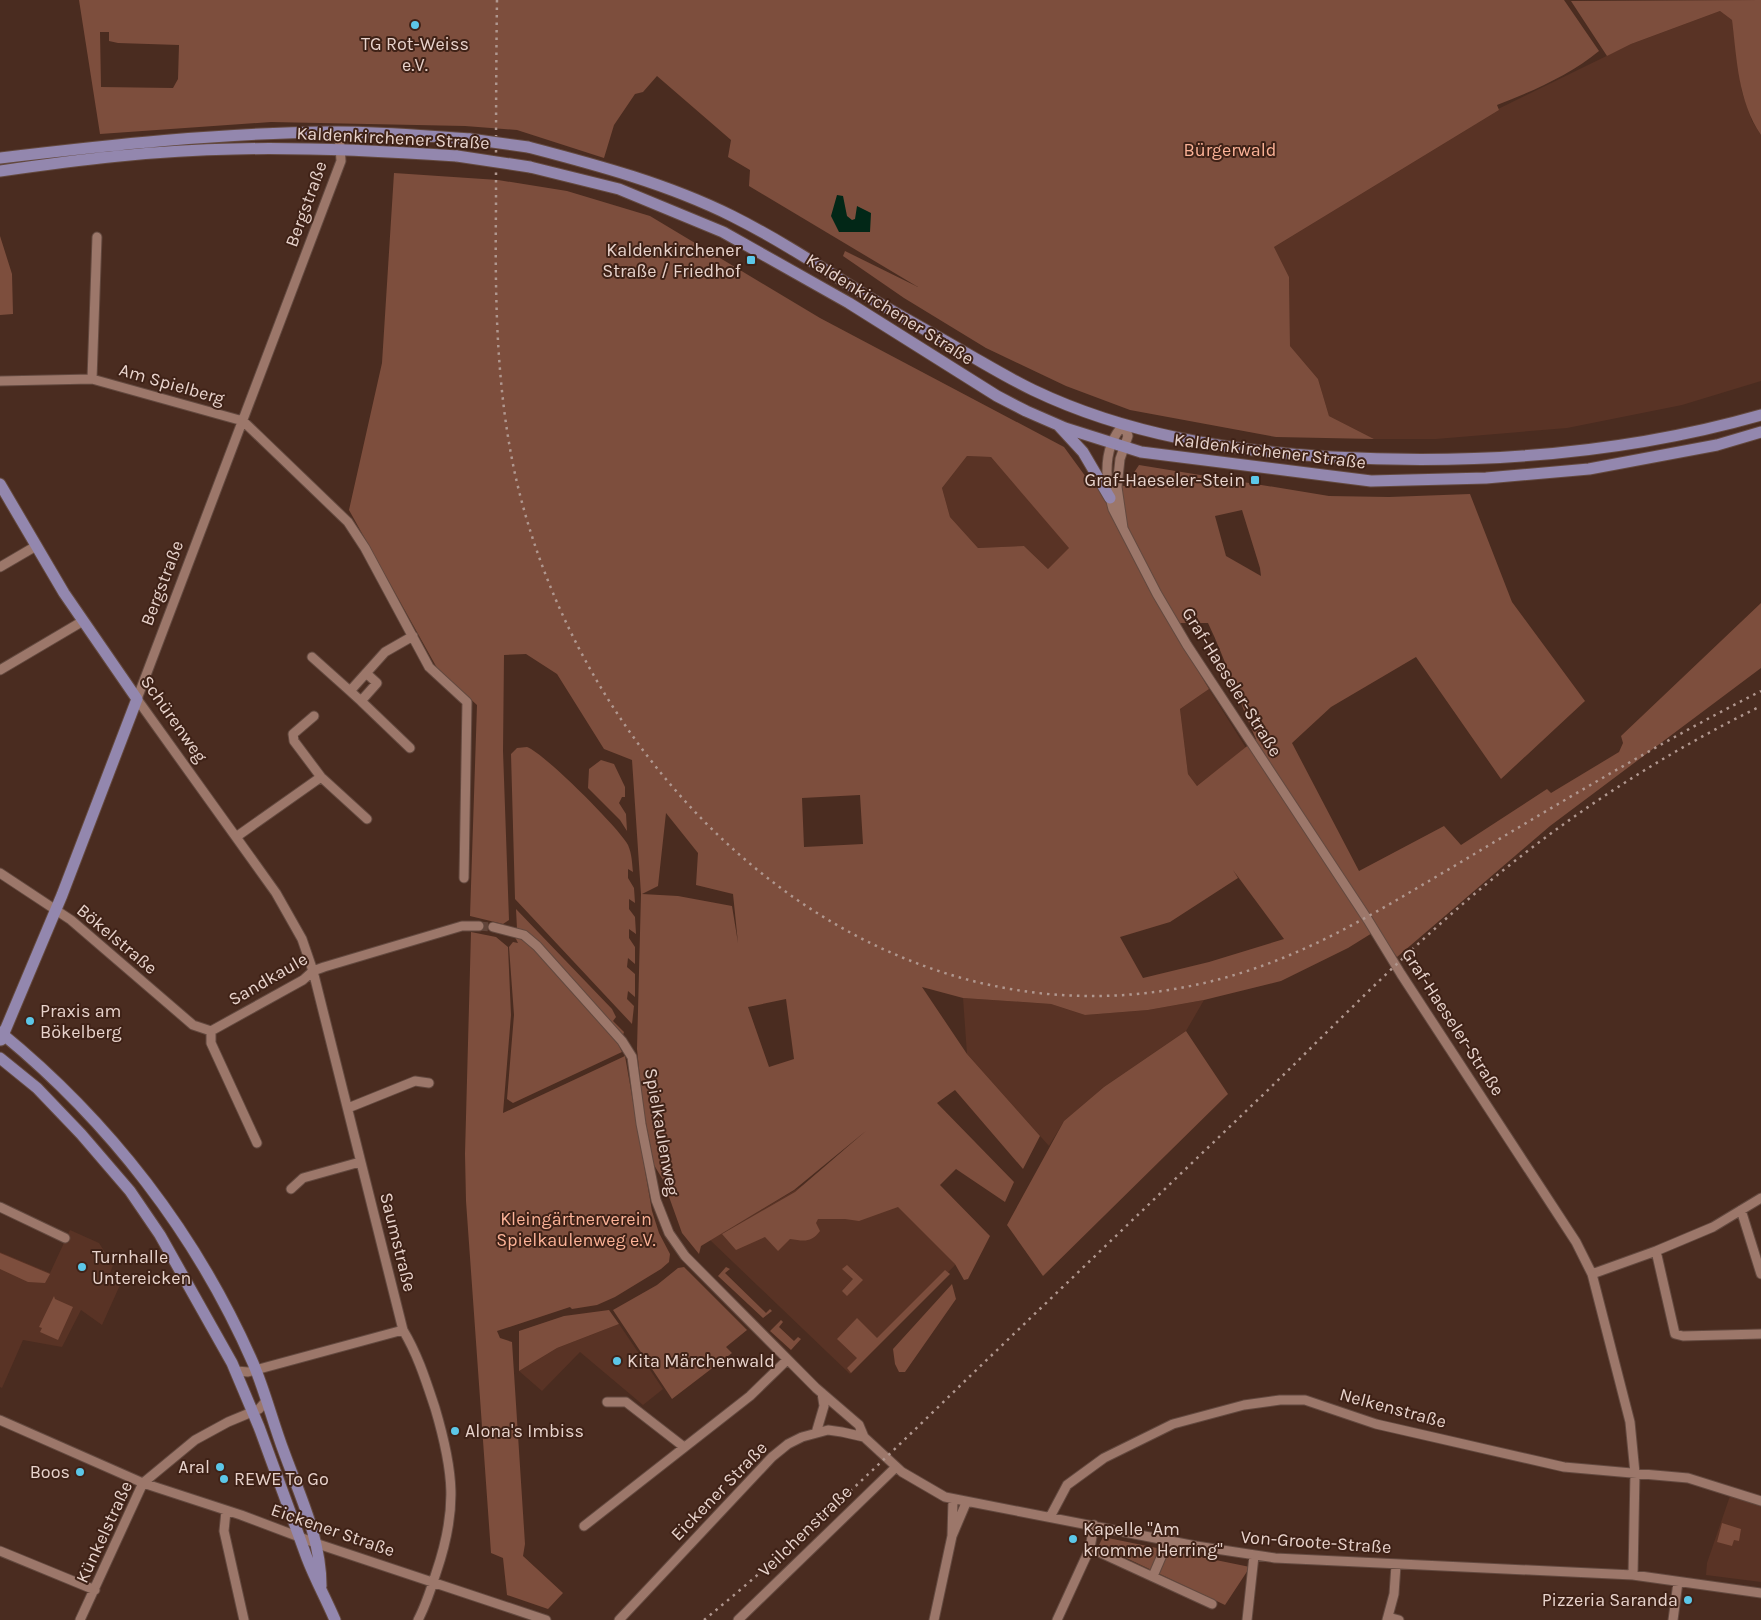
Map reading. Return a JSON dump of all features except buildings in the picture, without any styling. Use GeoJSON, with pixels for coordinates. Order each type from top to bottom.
{"type":"FeatureCollection","features":[{"type":"Feature","properties":{"kind":"main road","name":"Kaldenkirchener Straße"},"geometry":{"type":"LineString","coordinates":[[0,158],[230,134],[339,132],[470,139],[528,147],[649,182],[730,215],[782,242],[866,295],[1032,390],[1079,410],[1124,424],[1201,442],[1281,454],[1373,459],[1478,460],[1566,454],[1614,448],[1714,428],[1761,415]]}},
{"type":"Feature","properties":{"kind":"main road","name":"Kaldenkirchener Straße"},"geometry":{"type":"LineString","coordinates":[[0,171],[118,157],[232,149],[340,150],[457,156],[530,167],[618,189],[723,232],[849,303],[997,396],[1058,425],[1111,444],[1141,452],[1264,469],[1372,481],[1486,478],[1589,469],[1718,445],[1761,432]]}},
{"type":"Feature","properties":{"kind":"main road"},"geometry":{"type":"LineString","coordinates":[[1058,425],[1083,452],[1110,498]]}},
{"type":"Feature","properties":{"kind":"main road","name":"Schürenweg"},"geometry":{"type":"LineString","coordinates":[[0,484],[83,621],[137,699]]}},
{"type":"Feature","properties":{"kind":"main road","name":"Bergstraße"},"geometry":{"type":"LineString","coordinates":[[1,1036],[55,909],[137,699]]}},
{"type":"Feature","properties":{"kind":"main road"},"geometry":{"type":"LineString","coordinates":[[1,1036],[55,1078],[87,1111],[142,1175],[182,1231],[204,1267],[256,1370],[318,1544],[321,1586]]}},
{"type":"Feature","properties":{"kind":"main road"},"geometry":{"type":"LineString","coordinates":[[0,1058],[43,1095],[81,1134],[130,1191],[175,1260],[236,1371],[253,1411],[298,1536],[334,1620]]}},
{"type":"Feature","properties":{"kind":"street","name":"Bergstraße"},"geometry":{"type":"LineString","coordinates":[[137,699],[341,161],[339,132]]}},
{"type":"Feature","properties":{"kind":"street","name":"Am Spielberg"},"geometry":{"type":"LineString","coordinates":[[92,379],[97,237]]}},
{"type":"Feature","properties":{"kind":"street","name":"Am Spielberg"},"geometry":{"type":"LineString","coordinates":[[0,381],[92,379],[243,421]]}},
{"type":"Feature","properties":{"kind":"street"},"geometry":{"type":"LineString","coordinates":[[243,421],[348,522],[365,548],[430,667],[467,702],[464,878]]}},
{"type":"Feature","properties":{"kind":"street","name":"Graf-Haeseler-Straße"},"geometry":{"type":"LineString","coordinates":[[1123,528],[1117,487],[1124,447],[1128,436],[1124,424],[1114,434],[1107,464],[1110,498],[1123,528],[1157,594],[1187,645],[1571,1234],[1592,1274],[1630,1422],[1635,1473],[1633,1575]]}},
{"type":"Feature","properties":{"kind":"street"},"geometry":{"type":"LineString","coordinates":[[0,567],[36,546]]}},
{"type":"Feature","properties":{"kind":"street"},"geometry":{"type":"LineString","coordinates":[[0,670],[83,621]]}},
{"type":"Feature","properties":{"kind":"street"},"geometry":{"type":"LineString","coordinates":[[350,691],[385,652],[413,636]]}},
{"type":"Feature","properties":{"kind":"street"},"geometry":{"type":"LineString","coordinates":[[312,657],[410,748]]}},
{"type":"Feature","properties":{"kind":"street"},"geometry":{"type":"LineString","coordinates":[[361,701],[377,683],[366,673]]}},
{"type":"Feature","properties":{"kind":"street","name":"Schürenweg"},"geometry":{"type":"LineString","coordinates":[[137,699],[290,914],[313,971]]}},
{"type":"Feature","properties":{"kind":"street"},"geometry":{"type":"LineString","coordinates":[[314,716],[292,734],[294,741],[320,777],[367,819]]}},
{"type":"Feature","properties":{"kind":"street"},"geometry":{"type":"LineString","coordinates":[[236,838],[320,777]]}},
{"type":"Feature","properties":{"kind":"street","name":"Bökelstraße"},"geometry":{"type":"LineString","coordinates":[[0,873],[71,920],[192,1025],[210,1031]]}},
{"type":"Feature","properties":{"kind":"street","name":"Sandkaule"},"geometry":{"type":"LineString","coordinates":[[210,1031],[304,980],[313,971],[462,926],[479,926]]}},
{"type":"Feature","properties":{"kind":"street","name":"Spielkaulenweg"},"geometry":{"type":"LineString","coordinates":[[493,927],[524,935],[537,946],[622,1041],[632,1058],[640,1124],[656,1200],[669,1233],[685,1256],[787,1360],[859,1425],[864,1437]]}},
{"type":"Feature","properties":{"kind":"street","name":"Saumstraße"},"geometry":{"type":"LineString","coordinates":[[313,971],[403,1330],[416,1352],[445,1442],[450,1473],[450,1524],[433,1582],[418,1620]]}},
{"type":"Feature","properties":{"kind":"street"},"geometry":{"type":"LineString","coordinates":[[210,1031],[211,1043],[257,1143]]}},
{"type":"Feature","properties":{"kind":"street"},"geometry":{"type":"LineString","coordinates":[[348,1108],[414,1081],[429,1083]]}},
{"type":"Feature","properties":{"kind":"street"},"geometry":{"type":"LineString","coordinates":[[290,1189],[303,1178],[360,1162]]}},
{"type":"Feature","properties":{"kind":"street"},"geometry":{"type":"LineString","coordinates":[[1592,1274],[1656,1251],[1713,1227],[1761,1198]]}},
{"type":"Feature","properties":{"kind":"street"},"geometry":{"type":"LineString","coordinates":[[0,1207],[65,1238]]}},
{"type":"Feature","properties":{"kind":"street"},"geometry":{"type":"LineString","coordinates":[[1741,1210],[1761,1274]]}},
{"type":"Feature","properties":{"kind":"street"},"geometry":{"type":"LineString","coordinates":[[1656,1251],[1675,1334],[1682,1336],[1761,1334]]}},
{"type":"Feature","properties":{"kind":"street"},"geometry":{"type":"LineString","coordinates":[[236,1371],[243,1373],[256,1370],[403,1330]]}},
{"type":"Feature","properties":{"kind":"street"},"geometry":{"type":"LineString","coordinates":[[584,1526],[750,1396],[787,1360]]}},
{"type":"Feature","properties":{"kind":"street"},"geometry":{"type":"LineString","coordinates":[[816,1433],[824,1406],[822,1393]]}},
{"type":"Feature","properties":{"kind":"street","name":"Nelkenstraße"},"geometry":{"type":"LineString","coordinates":[[1050,1517],[1067,1484],[1104,1458],[1173,1424],[1244,1405],[1280,1400],[1304,1400],[1376,1424],[1570,1468],[1688,1478],[1761,1500]]}},
{"type":"Feature","properties":{"kind":"street","name":"Künkelstraße"},"geometry":{"type":"LineString","coordinates":[[80,1620],[143,1482],[195,1440],[228,1422],[260,1408],[266,1401]]}},
{"type":"Feature","properties":{"kind":"street"},"geometry":{"type":"LineString","coordinates":[[608,1402],[626,1402],[684,1447]]}},
{"type":"Feature","properties":{"kind":"street","name":"Eickener Straße"},"geometry":{"type":"LineString","coordinates":[[0,1420],[143,1482],[318,1544],[546,1620]]}},
{"type":"Feature","properties":{"kind":"street","name":"Eickener Straße"},"geometry":{"type":"LineString","coordinates":[[619,1620],[772,1457],[788,1444],[828,1430],[864,1437]]}},
{"type":"Feature","properties":{"kind":"street","name":"Von-Groote-Straße"},"geometry":{"type":"LineString","coordinates":[[864,1437],[874,1443],[896,1467],[934,1493],[953,1500],[1254,1556],[1396,1565],[1633,1575],[1761,1593]]}},
{"type":"Feature","properties":{"kind":"street","name":"Veilchenstraße"},"geometry":{"type":"LineString","coordinates":[[738,1620],[896,1467]]}},
{"type":"Feature","properties":{"kind":"street"},"geometry":{"type":"LineString","coordinates":[[934,1620],[952,1536],[953,1500]]}},
{"type":"Feature","properties":{"kind":"street"},"geometry":{"type":"LineString","coordinates":[[952,1536],[966,1503]]}},
{"type":"Feature","properties":{"kind":"street"},"geometry":{"type":"LineString","coordinates":[[226,1511],[224,1531],[244,1620]]}},
{"type":"Feature","properties":{"kind":"street"},"geometry":{"type":"LineString","coordinates":[[1057,1620],[1090,1548],[1094,1525]]}},
{"type":"Feature","properties":{"kind":"street"},"geometry":{"type":"LineString","coordinates":[[1153,1576],[1168,1541]]}},
{"type":"Feature","properties":{"kind":"street"},"geometry":{"type":"LineString","coordinates":[[1090,1548],[1212,1604]]}},
{"type":"Feature","properties":{"kind":"street"},"geometry":{"type":"LineString","coordinates":[[0,1551],[95,1590]]}},
{"type":"Feature","properties":{"kind":"street"},"geometry":{"type":"LineString","coordinates":[[1247,1620],[1254,1556]]}},
{"type":"Feature","properties":{"kind":"street"},"geometry":{"type":"LineString","coordinates":[[1396,1565],[1394,1594],[1387,1618],[1399,1620]]}},
{"type":"Feature","properties":{"kind":"street"},"geometry":{"type":"LineString","coordinates":[[1673,1620],[1678,1582]]}},
{"type":"Feature","properties":{"kind":"shaded area"},"geometry":{"type":"Polygon","coordinates":[[[1720,11],[1732,20],[1742,92],[1752,121],[1761,135],[1761,381],[1682,405],[1567,428],[1436,439],[1374,439],[1329,416],[1318,379],[1290,346],[1289,277],[1274,247],[1498,109],[1631,44],[1720,11]]]}},
{"type":"Feature","properties":{"kind":"shaded area"},"geometry":{"type":"Polygon","coordinates":[[[837,195],[843,196],[847,216],[852,220],[855,219],[857,206],[871,213],[870,232],[839,232],[831,216],[837,195]]]}},
{"type":"Feature","properties":{"kind":"shaded area"},"geometry":{"type":"Polygon","coordinates":[[[967,456],[991,457],[1070,548],[1048,569],[1024,546],[978,548],[950,517],[942,488],[967,456]]]}},
{"type":"Feature","properties":{"kind":"shaded area"},"geometry":{"type":"Polygon","coordinates":[[[1209,689],[1246,748],[1197,786],[1188,774],[1180,709],[1209,689]]]}},
{"type":"Feature","properties":{"kind":"shaded area"},"geometry":{"type":"Polygon","coordinates":[[[963,998],[1051,1004],[1085,1015],[1148,1010],[1204,1000],[1186,1031],[1104,1087],[1064,1121],[1049,1146],[967,1054],[963,998]]]}},
{"type":"Feature","properties":{"kind":"shaded area"},"geometry":{"type":"Polygon","coordinates":[[[858,1153],[957,1263],[850,1374],[710,1240],[858,1153]]]}},
{"type":"Feature","properties":{"kind":"shaded area"},"geometry":{"type":"Polygon","coordinates":[[[70,1230],[99,1243],[113,1265],[108,1279],[120,1285],[102,1325],[81,1310],[62,1347],[23,1340],[2,1388],[0,1387],[0,1252],[50,1273],[70,1230]]]}},
{"type":"Feature","properties":{"kind":"shaded area","name":"Kita Märchenwald"},"geometry":{"type":"Polygon","coordinates":[[[619,1324],[663,1389],[643,1405],[580,1352],[542,1391],[519,1371],[557,1348],[619,1324]]]}},
{"type":"Feature","properties":{"kind":"shaded area"},"geometry":{"type":"Polygon","coordinates":[[[1730,1496],[1761,1506],[1761,1582],[1706,1575],[1707,1563],[1730,1496]]]}},
{"type":"Feature","properties":{"kind":"green space","name":"Bürgerwald"},"geometry":{"type":"Polygon","coordinates":[[[79,0],[1564,0],[1599,51],[1576,68],[1551,82],[1497,105],[1499,110],[1274,247],[1289,277],[1290,346],[1318,379],[1329,416],[1374,439],[1276,437],[1130,410],[1066,386],[986,348],[904,298],[843,256],[845,251],[918,287],[749,186],[750,170],[728,157],[731,140],[657,76],[643,92],[635,94],[614,125],[604,158],[517,130],[465,126],[271,122],[100,134],[79,0]],[[100,32],[101,87],[173,88],[178,79],[179,45],[118,43],[109,41],[109,32],[100,32]]]}},
{"type":"Feature","properties":{"kind":"green space"},"geometry":{"type":"Polygon","coordinates":[[[1761,0],[1761,135],[1753,122],[1743,94],[1737,65],[1732,20],[1720,11],[1631,44],[1607,56],[1571,1],[1761,0]]]}},
{"type":"Feature","properties":{"kind":"green space"},"geometry":{"type":"Polygon","coordinates":[[[394,173],[498,180],[567,191],[650,216],[820,318],[1064,447],[1091,484],[1125,486],[1139,465],[1329,496],[1389,497],[1470,494],[1512,602],[1585,701],[1501,779],[1416,657],[1331,707],[1292,743],[1359,871],[1444,826],[1461,845],[1547,789],[1551,793],[1619,752],[1623,743],[1621,736],[1761,603],[1761,668],[1550,826],[1397,957],[1377,930],[1348,948],[1281,981],[1204,1000],[1148,1010],[1085,1015],[1051,1004],[963,998],[922,987],[967,1054],[1040,1136],[1023,1169],[955,1090],[937,1103],[1014,1182],[1005,1202],[956,1169],[940,1185],[990,1236],[968,1279],[964,1280],[955,1264],[898,1207],[859,1221],[818,1219],[816,1223],[820,1231],[813,1238],[803,1241],[790,1239],[778,1251],[765,1237],[736,1250],[722,1234],[795,1192],[867,1130],[794,1190],[701,1246],[699,1254],[682,1233],[663,1180],[654,1165],[643,1107],[637,1049],[641,894],[632,760],[604,749],[557,674],[526,654],[504,655],[503,751],[509,920],[503,924],[470,916],[477,705],[437,668],[349,510],[382,363],[394,173]],[[967,456],[942,488],[950,517],[978,548],[1024,546],[1048,569],[1069,548],[991,457],[967,456]],[[1242,510],[1215,516],[1226,556],[1261,576],[1242,510]],[[1169,623],[1209,689],[1180,709],[1188,774],[1197,786],[1256,739],[1208,623],[1169,623]],[[860,795],[802,798],[804,847],[863,844],[860,795]],[[666,813],[658,886],[642,894],[678,896],[732,906],[738,943],[733,894],[696,885],[698,853],[666,813]],[[1233,870],[1238,878],[1170,922],[1120,937],[1143,978],[1209,962],[1284,939],[1233,870]],[[786,999],[748,1007],[769,1067],[794,1059],[786,999]]]}},
{"type":"Feature","properties":{"kind":"green space"},"geometry":{"type":"Polygon","coordinates":[[[0,236],[12,274],[13,314],[0,315],[0,236]]]}},
{"type":"Feature","properties":{"kind":"green space"},"geometry":{"type":"Polygon","coordinates":[[[527,747],[536,752],[581,792],[628,845],[633,872],[628,869],[628,878],[634,888],[635,903],[629,899],[629,909],[635,917],[636,934],[629,929],[629,938],[635,947],[635,964],[628,958],[627,967],[635,974],[635,997],[628,991],[627,999],[634,1006],[632,1024],[515,899],[511,754],[517,748],[527,747]]]}},
{"type":"Feature","properties":{"kind":"green space"},"geometry":{"type":"Polygon","coordinates":[[[601,760],[614,764],[625,787],[625,797],[622,797],[619,803],[626,814],[627,831],[620,820],[588,788],[589,769],[601,760]]]}},
{"type":"Feature","properties":{"kind":"green space"},"geometry":{"type":"Polygon","coordinates":[[[516,909],[612,1009],[616,1017],[613,1021],[624,1032],[623,1035],[526,933],[517,929],[516,909]]]}},
{"type":"Feature","properties":{"kind":"green space"},"geometry":{"type":"Polygon","coordinates":[[[471,932],[496,937],[508,947],[511,1015],[503,1113],[625,1056],[652,1211],[659,1233],[670,1254],[669,1262],[661,1269],[615,1297],[597,1305],[572,1309],[570,1307],[497,1331],[500,1338],[512,1342],[525,1544],[523,1556],[563,1593],[548,1609],[507,1595],[503,1558],[491,1553],[466,1201],[465,1154],[471,932]]]}},
{"type":"Feature","properties":{"kind":"green space"},"geometry":{"type":"Polygon","coordinates":[[[514,935],[531,945],[616,1040],[622,1052],[513,1103],[507,1099],[514,1015],[509,947],[513,942],[518,943],[514,935]]]}},
{"type":"Feature","properties":{"kind":"green space"},"geometry":{"type":"Polygon","coordinates":[[[1186,1031],[1228,1094],[1043,1276],[1007,1225],[1064,1121],[1104,1087],[1186,1031]]]}},
{"type":"Feature","properties":{"kind":"green space"},"geometry":{"type":"Polygon","coordinates":[[[0,1253],[50,1274],[45,1283],[28,1282],[0,1269],[0,1253]]]}},
{"type":"Feature","properties":{"kind":"green space"},"geometry":{"type":"Polygon","coordinates":[[[847,1265],[863,1280],[847,1296],[842,1291],[853,1279],[842,1269],[847,1265]]]}},
{"type":"Feature","properties":{"kind":"green space","name":"Kleingärtnerverein Spielkaulenweg e.V."},"geometry":{"type":"Polygon","coordinates":[[[684,1267],[747,1330],[726,1347],[732,1353],[672,1399],[613,1310],[657,1285],[678,1268],[684,1267]]]}},
{"type":"Feature","properties":{"kind":"green space"},"geometry":{"type":"Polygon","coordinates":[[[726,1267],[730,1269],[725,1273],[766,1313],[770,1309],[772,1311],[763,1318],[718,1276],[726,1267]]]}},
{"type":"Feature","properties":{"kind":"green space"},"geometry":{"type":"Polygon","coordinates":[[[945,1270],[950,1274],[851,1373],[847,1368],[857,1358],[837,1339],[857,1318],[877,1338],[945,1270]]]}},
{"type":"Feature","properties":{"kind":"green space"},"geometry":{"type":"Polygon","coordinates":[[[952,1284],[956,1299],[905,1372],[899,1372],[895,1364],[893,1349],[952,1284]]]}},
{"type":"Feature","properties":{"kind":"green space"},"geometry":{"type":"Polygon","coordinates":[[[54,1296],[55,1299],[73,1307],[58,1340],[40,1332],[42,1328],[39,1327],[54,1296]]]}},
{"type":"Feature","properties":{"kind":"green space"},"geometry":{"type":"Polygon","coordinates":[[[609,1310],[619,1324],[557,1348],[519,1371],[519,1331],[564,1316],[609,1310]]]}},
{"type":"Feature","properties":{"kind":"green space"},"geometry":{"type":"Polygon","coordinates":[[[781,1320],[783,1322],[779,1327],[794,1341],[798,1337],[801,1339],[791,1350],[770,1331],[781,1320]]]}},
{"type":"Feature","properties":{"kind":"green space"},"geometry":{"type":"Polygon","coordinates":[[[1722,1523],[1741,1529],[1739,1541],[1734,1540],[1732,1546],[1717,1542],[1722,1523]]]}},
{"type":"Feature","properties":{"kind":"green space"},"geometry":{"type":"Polygon","coordinates":[[[1103,1537],[1250,1567],[1225,1605],[1099,1545],[1103,1537]]]}},
{"type":"Feature","properties":{"kind":"tunnel"},"geometry":{"type":"LineString","coordinates":[[479,926],[493,927]]}},
{"type":"Feature","properties":{"kind":"railway"},"geometry":{"type":"LineString","coordinates":[[497,0],[496,274],[500,374],[515,474],[553,593],[611,704],[686,803],[777,885],[881,948],[995,986],[1117,995],[1244,972],[1300,951],[1353,924],[1645,754],[1761,691]]}},
{"type":"Feature","properties":{"kind":"railway"},"geometry":{"type":"LineString","coordinates":[[704,1620],[773,1562],[872,1471],[1374,986],[1456,910],[1516,860],[1617,788],[1687,745],[1761,706]]}},
{"type":"Feature","properties":{"kind":"place","name":"TG Rot-Weiss e.V."},"geometry":{"type":"Point","coordinates":[415,25]}},
{"type":"Feature","properties":{"kind":"place","name":"Kaldenkirchener Straße / Friedhof"},"geometry":{"type":"Point","coordinates":[751,260]}},
{"type":"Feature","properties":{"kind":"place","name":"Graf-Haeseler-Stein"},"geometry":{"type":"Point","coordinates":[1255,480]}},
{"type":"Feature","properties":{"kind":"place","name":"Praxis am Bökelberg"},"geometry":{"type":"Point","coordinates":[30,1021]}},
{"type":"Feature","properties":{"kind":"place","name":"Turnhalle Untereicken"},"geometry":{"type":"Point","coordinates":[82,1267]}},
{"type":"Feature","properties":{"kind":"place","name":"Kita Märchenwald"},"geometry":{"type":"Point","coordinates":[617,1361]}},
{"type":"Feature","properties":{"kind":"place","name":"Alona's Imbiss"},"geometry":{"type":"Point","coordinates":[455,1431]}},
{"type":"Feature","properties":{"kind":"place","name":"Aral"},"geometry":{"type":"Point","coordinates":[220,1467]}},
{"type":"Feature","properties":{"kind":"place","name":"Boos"},"geometry":{"type":"Point","coordinates":[80,1472]}},
{"type":"Feature","properties":{"kind":"place","name":"REWE To Go"},"geometry":{"type":"Point","coordinates":[224,1479]}},
{"type":"Feature","properties":{"kind":"place","name":"Kapelle \"Am kromme Herring\""},"geometry":{"type":"Point","coordinates":[1073,1539]}},
{"type":"Feature","properties":{"kind":"place","name":"Pizzeria Saranda"},"geometry":{"type":"Point","coordinates":[1688,1600]}}]}
